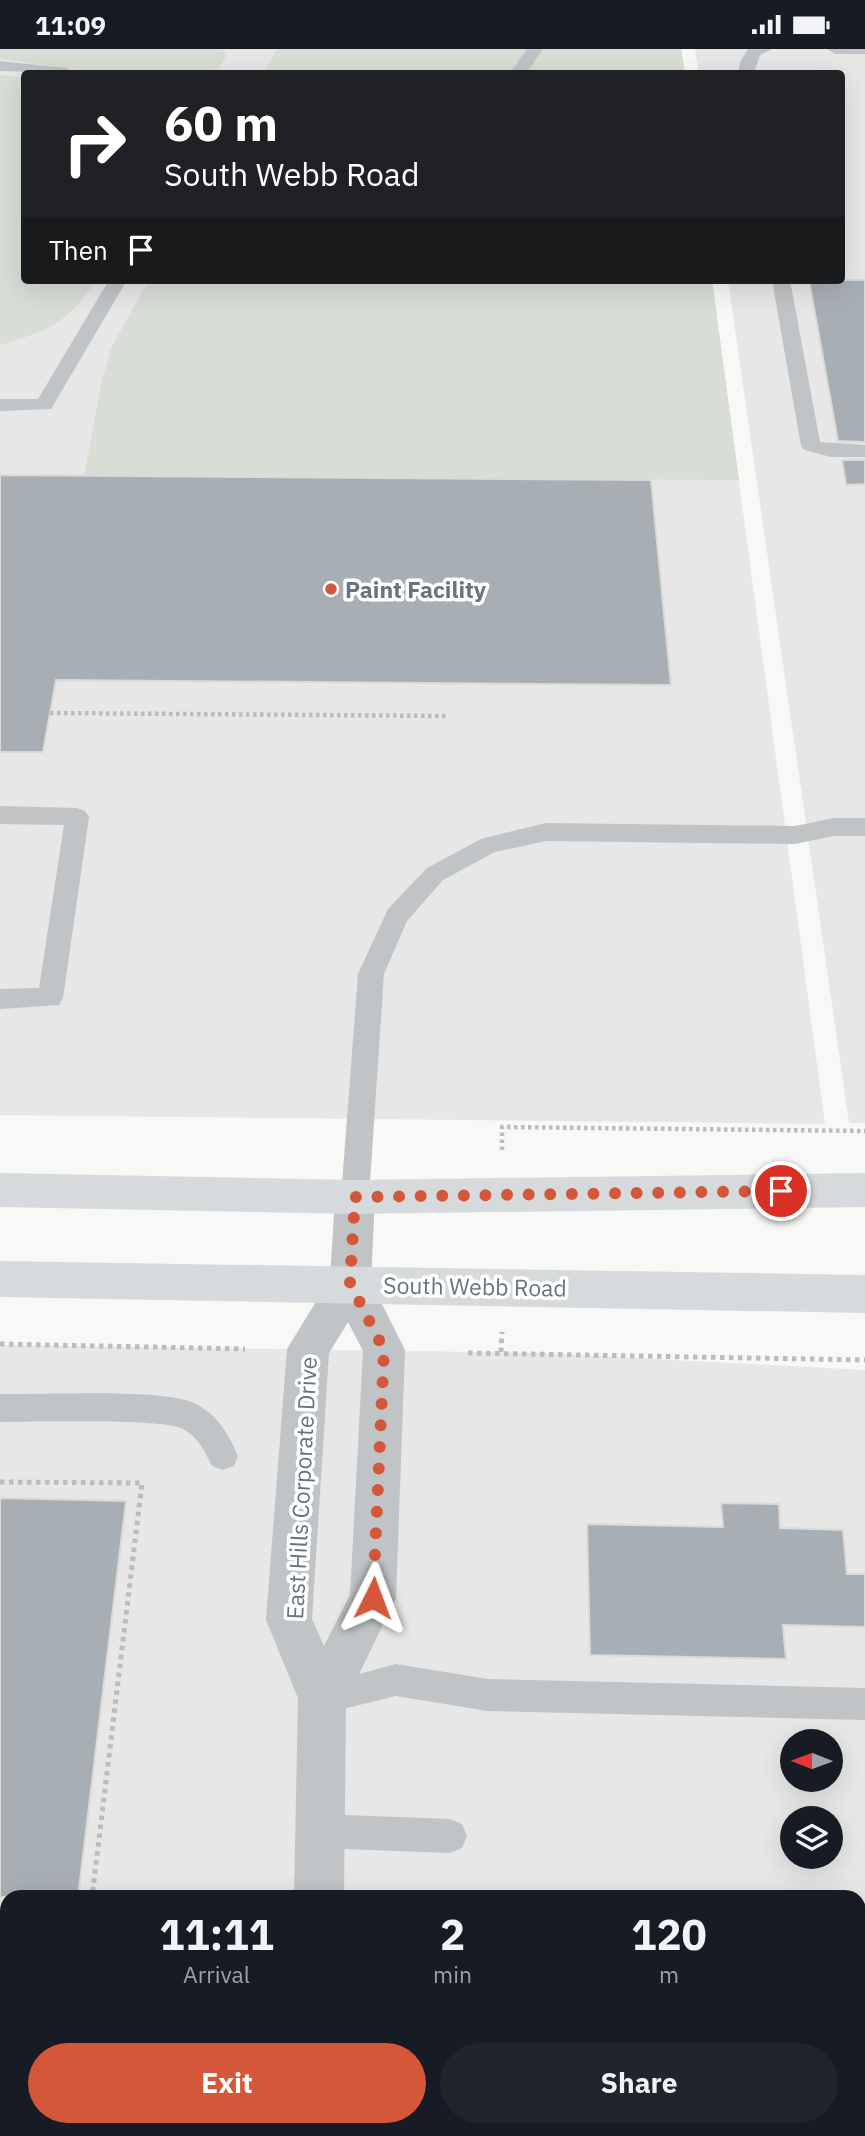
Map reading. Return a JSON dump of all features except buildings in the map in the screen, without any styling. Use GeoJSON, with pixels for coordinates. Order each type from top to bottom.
{"type":"FeatureCollection","features":[{"type":"Feature","properties":{"kind":"main road"},"geometry":{"type":"LineString","coordinates":[[0,1190],[355,1197],[865,1190]]}},
{"type":"Feature","properties":{"kind":"main road","name":"South Webb Road"},"geometry":{"type":"LineString","coordinates":[[0,1279],[865,1294]]}},
{"type":"Feature","properties":{"kind":"street"},"geometry":{"type":"LineString","coordinates":[[319,1890],[322,1698],[373,1598],[384,1350],[350,1283],[355,1197]]}},
{"type":"Feature","properties":{"kind":"street","name":"East Hills Corporate Drive"},"geometry":{"type":"LineString","coordinates":[[322,1698],[289,1621],[308,1349],[350,1283]]}},
{"type":"Feature","properties":{"kind":"lane"},"geometry":{"type":"LineString","coordinates":[[520,70],[534,49]]}},
{"type":"Feature","properties":{"kind":"lane"},"geometry":{"type":"LineString","coordinates":[[747,70],[754,52],[764,49]]}},
{"type":"Feature","properties":{"kind":"lane"},"geometry":{"type":"LineString","coordinates":[[835,49],[865,49]]}},
{"type":"Feature","properties":{"kind":"lane"},"geometry":{"type":"LineString","coordinates":[[0,66],[38,70]]}},
{"type":"Feature","properties":{"kind":"lane"},"geometry":{"type":"LineString","coordinates":[[0,405],[44,405],[116,284]]}},
{"type":"Feature","properties":{"kind":"lane"},"geometry":{"type":"LineString","coordinates":[[782,284],[811,446],[831,451],[865,451]]}},
{"type":"Feature","properties":{"kind":"lane"},"geometry":{"type":"LineString","coordinates":[[0,815],[77,817],[50,998],[0,999]]}},
{"type":"Feature","properties":{"kind":"lane"},"geometry":{"type":"LineString","coordinates":[[355,1197],[371,974],[397,916],[435,874],[489,845],[546,832],[795,835],[834,827],[865,827]]}},
{"type":"Feature","properties":{"kind":"lane"},"geometry":{"type":"LineString","coordinates":[[0,1408],[153,1410],[186,1414],[210,1431],[223,1456]]}},
{"type":"Feature","properties":{"kind":"lane"},"geometry":{"type":"LineString","coordinates":[[322,1698],[396,1680],[488,1695],[865,1704]]}},
{"type":"Feature","properties":{"kind":"lane"},"geometry":{"type":"LineString","coordinates":[[318,1831],[450,1836]]}},
{"type":"Feature","properties":{"kind":"path"},"geometry":{"type":"LineString","coordinates":[[50,713],[448,716]]}},
{"type":"Feature","properties":{"kind":"path"},"geometry":{"type":"LineString","coordinates":[[502,1150],[502,1126],[865,1131]]}},
{"type":"Feature","properties":{"kind":"path"},"geometry":{"type":"LineString","coordinates":[[501,1352],[502,1332]]}},
{"type":"Feature","properties":{"kind":"path"},"geometry":{"type":"LineString","coordinates":[[0,1344],[244,1349]]}},
{"type":"Feature","properties":{"kind":"path"},"geometry":{"type":"LineString","coordinates":[[468,1353],[865,1360]]}},
{"type":"Feature","properties":{"kind":"path"},"geometry":{"type":"LineString","coordinates":[[0,1482],[142,1483],[93,1890]]}},
{"type":"Feature","properties":{"kind":"shaded area"},"geometry":{"type":"Polygon","coordinates":[[[0,49],[681,49],[684,70],[21,70],[21,284],[713,284],[825,1124],[0,1115],[0,49]]]}},
{"type":"Feature","properties":{"kind":"shaded area"},"geometry":{"type":"Polygon","coordinates":[[[0,49],[222,49],[226,56],[219,68],[209,70],[81,70],[0,59],[0,49]]]}},
{"type":"Feature","properties":{"kind":"shaded area"},"geometry":{"type":"Polygon","coordinates":[[[277,49],[681,49],[684,70],[266,70],[277,49]]]}},
{"type":"Feature","properties":{"kind":"shaded area"},"geometry":{"type":"Polygon","coordinates":[[[695,49],[865,49],[865,1123],[849,1123],[729,284],[845,284],[845,70],[698,70],[695,49]]]}},
{"type":"Feature","properties":{"kind":"shaded area"},"geometry":{"type":"Polygon","coordinates":[[[0,75],[21,78],[21,284],[93,284],[76,306],[56,323],[44,330],[0,345],[0,75]]]}},
{"type":"Feature","properties":{"kind":"shaded area"},"geometry":{"type":"Polygon","coordinates":[[[147,284],[713,284],[739,480],[84,476],[102,380],[112,346],[147,284]]]}},
{"type":"Feature","properties":{"kind":"shaded area"},"geometry":{"type":"Polygon","coordinates":[[[0,1345],[544,1353],[865,1370],[865,1890],[0,1890],[0,1345]]]}},
{"type":"Feature","properties":{"kind":"place","name":"Paint Facility"},"geometry":{"type":"Point","coordinates":[331,589]}},
{"type":"Feature","properties":{"kind":"route"},"geometry":{"type":"LineString","coordinates":[[373,1598],[384,1350],[350,1283],[355,1197],[781,1191]]}}]}
